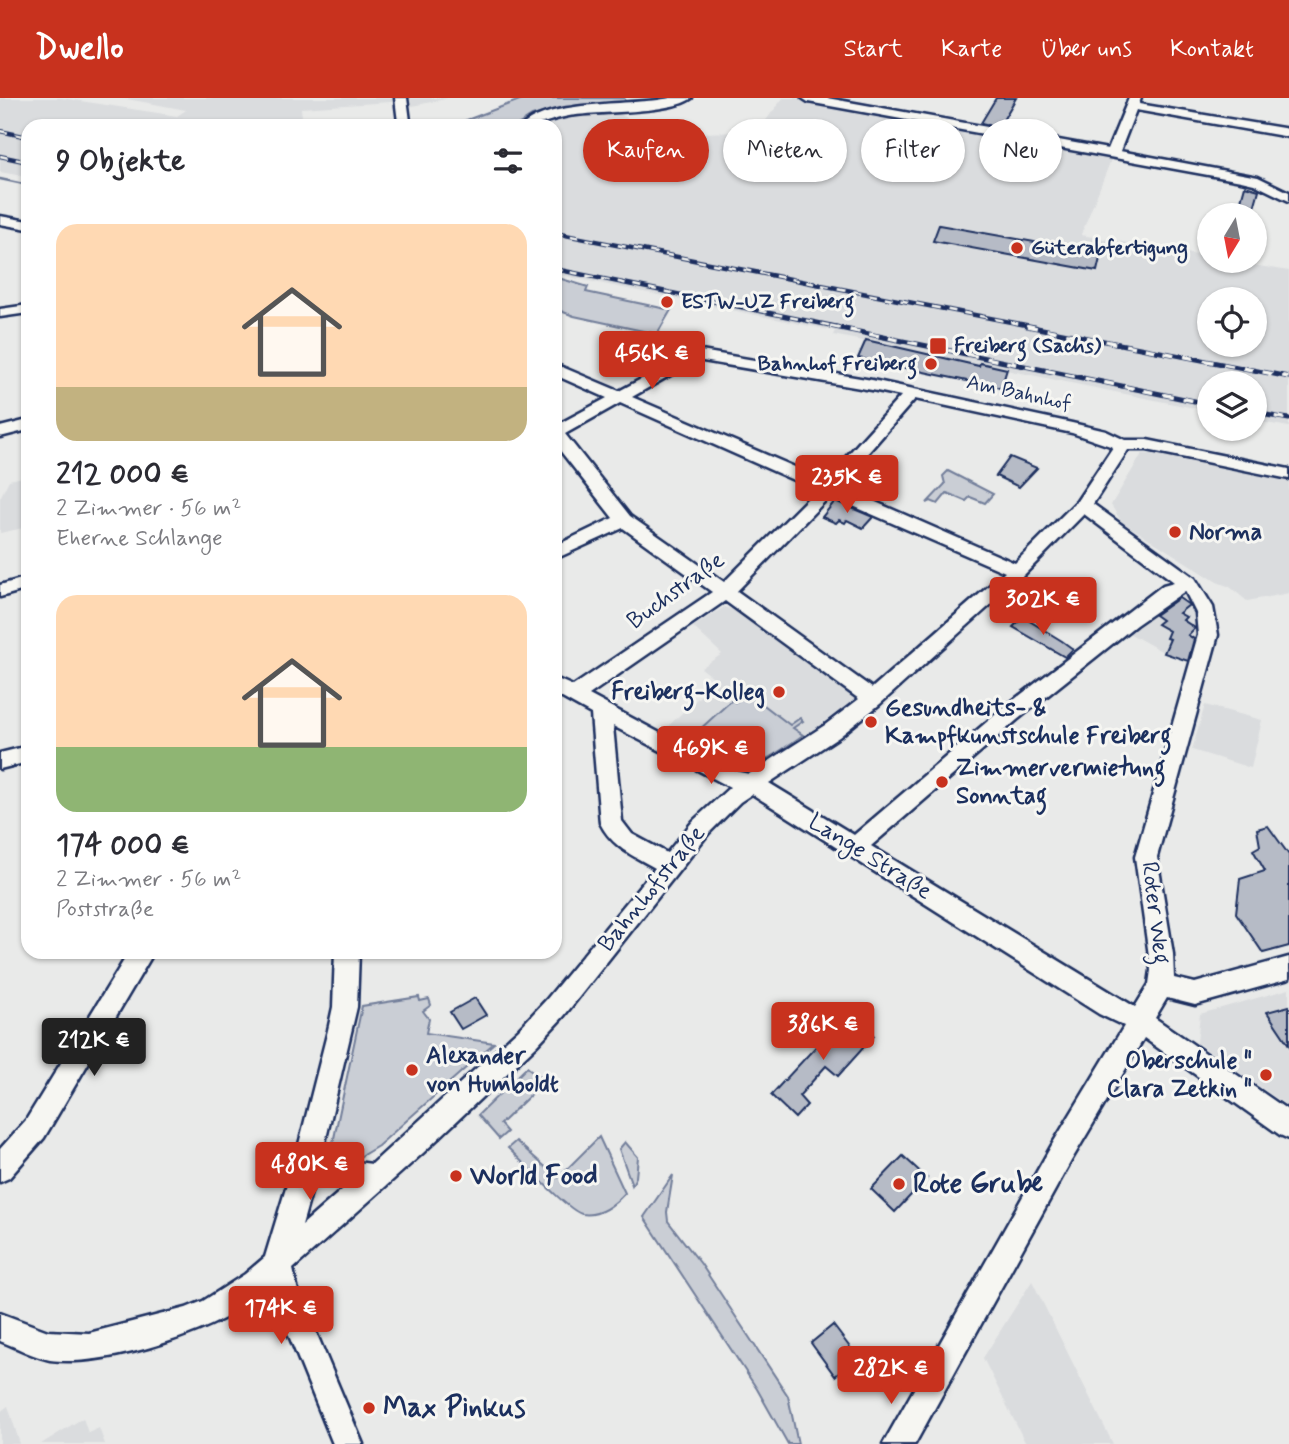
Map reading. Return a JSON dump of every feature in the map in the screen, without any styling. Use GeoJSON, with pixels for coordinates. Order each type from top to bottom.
{"type":"FeatureCollection","features":[{"type":"Feature","properties":{"kind":"street"},"geometry":{"type":"LineString","coordinates":[[401,98],[404,119]]}},
{"type":"Feature","properties":{"kind":"street"},"geometry":{"type":"LineString","coordinates":[[543,119],[567,112],[637,108],[686,98]]}},
{"type":"Feature","properties":{"kind":"street"},"geometry":{"type":"LineString","coordinates":[[808,98],[1258,181],[1289,197]]}},
{"type":"Feature","properties":{"kind":"street"},"geometry":{"type":"LineString","coordinates":[[1113,153],[1133,102],[1289,133]]}},
{"type":"Feature","properties":{"kind":"street"},"geometry":{"type":"LineString","coordinates":[[0,220],[21,224]]}},
{"type":"Feature","properties":{"kind":"street"},"geometry":{"type":"LineString","coordinates":[[0,313],[21,310]]}},
{"type":"Feature","properties":{"kind":"street","name":"Am Bahnhof"},"geometry":{"type":"LineString","coordinates":[[620,397],[695,355],[912,393],[1091,433],[1123,445],[1147,446],[1289,474]]}},
{"type":"Feature","properties":{"kind":"street"},"geometry":{"type":"LineString","coordinates":[[562,372],[1018,571]]}},
{"type":"Feature","properties":{"kind":"street","name":"Buchstraße"},"geometry":{"type":"LineString","coordinates":[[574,695],[725,592],[829,487],[912,393]]}},
{"type":"Feature","properties":{"kind":"street"},"geometry":{"type":"LineString","coordinates":[[562,429],[620,397]]}},
{"type":"Feature","properties":{"kind":"street"},"geometry":{"type":"LineString","coordinates":[[0,432],[21,427]]}},
{"type":"Feature","properties":{"kind":"street"},"geometry":{"type":"LineString","coordinates":[[562,442],[624,520],[873,699]]}},
{"type":"Feature","properties":{"kind":"street","name":"Bahnhofstraße"},"geometry":{"type":"LineString","coordinates":[[0,1327],[48,1345],[89,1347],[157,1332],[213,1311],[255,1284],[555,1009],[669,865],[732,796],[832,730],[873,699],[1018,571],[1083,505],[1123,445]]}},
{"type":"Feature","properties":{"kind":"street","name":"Roter Weg"},"geometry":{"type":"LineString","coordinates":[[898,1444],[1062,1152],[1161,986],[1164,970],[1146,857],[1208,635],[1205,609],[1188,583],[1083,505]]}},
{"type":"Feature","properties":{"kind":"street"},"geometry":{"type":"LineString","coordinates":[[562,550],[624,520]]}},
{"type":"Feature","properties":{"kind":"street"},"geometry":{"type":"LineString","coordinates":[[856,847],[928,781],[988,732],[1170,590],[1188,583]]}},
{"type":"Feature","properties":{"kind":"street"},"geometry":{"type":"LineString","coordinates":[[0,591],[21,585]]}},
{"type":"Feature","properties":{"kind":"street","name":"Lange Straße"},"geometry":{"type":"LineString","coordinates":[[562,689],[646,736],[735,780],[752,783],[1108,1006],[1141,1022],[1289,1126]]}},
{"type":"Feature","properties":{"kind":"street"},"geometry":{"type":"LineString","coordinates":[[601,710],[611,823],[624,840],[669,865]]}},
{"type":"Feature","properties":{"kind":"street"},"geometry":{"type":"LineString","coordinates":[[0,761],[21,756]]}},
{"type":"Feature","properties":{"kind":"street"},"geometry":{"type":"LineString","coordinates":[[0,1169],[35,1129],[138,959]]}},
{"type":"Feature","properties":{"kind":"street"},"geometry":{"type":"LineString","coordinates":[[347,959],[345,1007],[310,1152],[277,1262],[282,1286],[348,1444]]}},
{"type":"Feature","properties":{"kind":"street"},"geometry":{"type":"LineString","coordinates":[[1161,986],[1195,994],[1289,968]]}},
{"type":"Feature","properties":{"kind":"street"},"geometry":{"type":"LineString","coordinates":[[310,1152],[326,1168],[341,1175],[374,1177]]}},
{"type":"Feature","properties":{"kind":"shaded area"},"geometry":{"type":"Polygon","coordinates":[[[0,98],[61,98],[177,116],[186,110],[122,98],[449,98],[408,107],[405,101],[301,108],[302,119],[21,119],[21,176],[0,172],[0,98]]]}},
{"type":"Feature","properties":{"kind":"shaded area"},"geometry":{"type":"Polygon","coordinates":[[[525,98],[624,98],[628,104],[560,109],[527,119],[470,119],[525,98]]]}},
{"type":"Feature","properties":{"kind":"shaded area"},"geometry":{"type":"Polygon","coordinates":[[[783,98],[801,98],[916,119],[861,119],[861,182],[965,182],[965,128],[979,131],[979,182],[1062,182],[1062,146],[1113,155],[1081,235],[1197,255],[1197,273],[1267,273],[1267,267],[1289,271],[1289,427],[1267,423],[1267,371],[1197,371],[1197,409],[833,335],[835,331],[562,275],[562,119],[552,119],[569,114],[614,111],[629,119],[583,119],[583,182],[709,182],[709,133],[723,132],[723,182],[847,182],[847,119],[767,119],[783,98]]]}},
{"type":"Feature","properties":{"kind":"shaded area"},"geometry":{"type":"Polygon","coordinates":[[[562,279],[588,287],[586,292],[671,310],[657,334],[562,312],[562,279]]]}},
{"type":"Feature","properties":{"kind":"shaded area"},"geometry":{"type":"Polygon","coordinates":[[[1142,454],[1164,454],[1289,480],[1289,593],[1247,601],[1230,587],[1217,582],[1121,521],[1111,505],[1142,454]]]}},
{"type":"Feature","properties":{"kind":"shaded area"},"geometry":{"type":"Polygon","coordinates":[[[948,471],[993,494],[985,503],[970,497],[966,501],[947,493],[938,504],[931,501],[927,503],[945,484],[943,476],[948,471]]]}},
{"type":"Feature","properties":{"kind":"shaded area"},"geometry":{"type":"Polygon","coordinates":[[[21,477],[21,528],[0,533],[0,498],[9,480],[21,477]]]}},
{"type":"Feature","properties":{"kind":"shaded area"},"geometry":{"type":"Polygon","coordinates":[[[1178,591],[1190,594],[1203,618],[1194,663],[1165,653],[1125,631],[1178,591]]]}},
{"type":"Feature","properties":{"kind":"shaded area","name":"Freiberg-Kolleg"},"geometry":{"type":"Polygon","coordinates":[[[724,607],[734,610],[858,697],[767,763],[746,770],[730,767],[663,731],[717,680],[701,668],[722,654],[693,627],[724,607]]]}},
{"type":"Feature","properties":{"kind":"shaded area"},"geometry":{"type":"Polygon","coordinates":[[[747,695],[790,725],[800,718],[803,721],[793,728],[803,735],[770,757],[746,765],[721,760],[687,741],[732,700],[735,702],[747,695]]]}},
{"type":"Feature","properties":{"kind":"shaded area"},"geometry":{"type":"Polygon","coordinates":[[[1205,705],[1262,720],[1251,768],[1192,750],[1205,705]]]}},
{"type":"Feature","properties":{"kind":"shaded area","name":"Oberschule \" Clara Zetkin \""},"geometry":{"type":"Polygon","coordinates":[[[1289,989],[1289,1107],[1197,1043],[1200,1014],[1289,989]]]}},
{"type":"Feature","properties":{"kind":"shaded area"},"geometry":{"type":"Polygon","coordinates":[[[419,997],[420,1001],[429,999],[431,1005],[423,1011],[429,1019],[426,1033],[494,1043],[378,1146],[356,1159],[348,1160],[337,1156],[333,1143],[362,1006],[419,997]]]}},
{"type":"Feature","properties":{"kind":"shaded area"},"geometry":{"type":"Polygon","coordinates":[[[527,1067],[545,1081],[500,1124],[507,1132],[499,1139],[478,1115],[527,1067]]]}},
{"type":"Feature","properties":{"kind":"shaded area"},"geometry":{"type":"Polygon","coordinates":[[[599,1137],[625,1193],[606,1209],[594,1214],[575,1211],[508,1148],[516,1141],[558,1178],[599,1137]]]}},
{"type":"Feature","properties":{"kind":"shaded area"},"geometry":{"type":"Polygon","coordinates":[[[625,1142],[638,1157],[636,1177],[632,1185],[619,1149],[625,1142]]]}},
{"type":"Feature","properties":{"kind":"shaded area"},"geometry":{"type":"Polygon","coordinates":[[[673,1175],[668,1221],[701,1264],[788,1396],[798,1444],[788,1444],[757,1389],[644,1217],[673,1175]]]}},
{"type":"Feature","properties":{"kind":"shaded area"},"geometry":{"type":"Polygon","coordinates":[[[1032,1281],[1113,1444],[1026,1444],[983,1358],[1032,1281]]]}},
{"type":"Feature","properties":{"kind":"shaded area"},"geometry":{"type":"Polygon","coordinates":[[[8,1406],[20,1444],[0,1444],[0,1412],[8,1406]]]}},
{"type":"Feature","properties":{"kind":"shaded area"},"geometry":{"type":"Polygon","coordinates":[[[83,1418],[88,1433],[99,1428],[105,1444],[41,1444],[83,1418]]]}},
{"type":"Feature","properties":{"kind":"building"},"geometry":{"type":"Polygon","coordinates":[[[996,98],[1016,98],[1004,119],[983,119],[996,98]]]}},
{"type":"Feature","properties":{"kind":"building"},"geometry":{"type":"Polygon","coordinates":[[[1245,186],[1259,190],[1255,203],[1240,203],[1245,186]]]}},
{"type":"Feature","properties":{"kind":"building","name":"Güterabfertigung"},"geometry":{"type":"Polygon","coordinates":[[[939,225],[1101,254],[1097,271],[933,241],[939,225]]]}},
{"type":"Feature","properties":{"kind":"building","name":"Bahnhof Freiberg"},"geometry":{"type":"Polygon","coordinates":[[[866,340],[979,366],[980,363],[1007,369],[1001,388],[858,358],[866,340]]]}},
{"type":"Feature","properties":{"kind":"building"},"geometry":{"type":"Polygon","coordinates":[[[1010,457],[1037,468],[1019,487],[996,476],[1010,457]]]}},
{"type":"Feature","properties":{"kind":"building"},"geometry":{"type":"Polygon","coordinates":[[[835,501],[873,517],[863,528],[847,520],[845,523],[839,520],[836,523],[822,517],[835,501]]]}},
{"type":"Feature","properties":{"kind":"building"},"geometry":{"type":"Polygon","coordinates":[[[1179,598],[1189,605],[1179,613],[1186,617],[1183,620],[1195,628],[1188,635],[1194,639],[1188,661],[1164,653],[1170,639],[1166,638],[1169,631],[1157,624],[1162,620],[1155,615],[1179,598]]]}},
{"type":"Feature","properties":{"kind":"building"},"geometry":{"type":"Polygon","coordinates":[[[1023,617],[1073,649],[1065,657],[1013,627],[1023,617]]]}},
{"type":"Feature","properties":{"kind":"building"},"geometry":{"type":"Polygon","coordinates":[[[1268,826],[1289,855],[1289,946],[1263,953],[1236,913],[1240,879],[1265,871],[1253,850],[1260,846],[1257,829],[1268,826]]]}},
{"type":"Feature","properties":{"kind":"building"},"geometry":{"type":"Polygon","coordinates":[[[475,998],[486,1015],[461,1029],[450,1012],[475,998]]]}},
{"type":"Feature","properties":{"kind":"building"},"geometry":{"type":"Polygon","coordinates":[[[1289,1006],[1289,1045],[1267,1012],[1289,1006]]]}},
{"type":"Feature","properties":{"kind":"building"},"geometry":{"type":"Polygon","coordinates":[[[846,1014],[874,1036],[838,1076],[826,1066],[799,1096],[807,1105],[795,1118],[771,1095],[846,1014]]]}},
{"type":"Feature","properties":{"kind":"building","name":"Rote Grube"},"geometry":{"type":"Polygon","coordinates":[[[903,1156],[927,1178],[895,1212],[871,1189],[903,1156]]]}},
{"type":"Feature","properties":{"kind":"building"},"geometry":{"type":"Polygon","coordinates":[[[833,1325],[858,1358],[835,1376],[811,1343],[833,1325]]]}},
{"type":"Feature","properties":{"kind":"waterway"},"geometry":{"type":"LineString","coordinates":[[0,179],[21,184]]}},
{"type":"Feature","properties":{"kind":"railway"},"geometry":{"type":"LineString","coordinates":[[0,131],[21,136]]}},
{"type":"Feature","properties":{"kind":"railway"},"geometry":{"type":"LineString","coordinates":[[0,156],[21,160]]}},
{"type":"Feature","properties":{"kind":"railway"},"geometry":{"type":"LineString","coordinates":[[562,234],[1036,327]]}},
{"type":"Feature","properties":{"kind":"railway"},"geometry":{"type":"LineString","coordinates":[[562,270],[838,327]]}},
{"type":"Feature","properties":{"kind":"railway"},"geometry":{"type":"LineString","coordinates":[[830,326],[1197,402]]}},
{"type":"Feature","properties":{"kind":"railway"},"geometry":{"type":"LineString","coordinates":[[1027,326],[1289,377]]}},
{"type":"Feature","properties":{"kind":"railway"},"geometry":{"type":"LineString","coordinates":[[1267,415],[1289,419]]}},
{"type":"Feature","properties":{"kind":"place","name":"Güterabfertigung"},"geometry":{"type":"Point","coordinates":[1017,248]}},
{"type":"Feature","properties":{"kind":"place","name":"ESTW-UZ Freiberg"},"geometry":{"type":"Point","coordinates":[667,302]}},
{"type":"Feature","properties":{"kind":"place","name":"Freiberg (Sachs)"},"geometry":{"type":"Point","coordinates":[938,346]}},
{"type":"Feature","properties":{"kind":"place","name":"Bahnhof Freiberg"},"geometry":{"type":"Point","coordinates":[931,364]}},
{"type":"Feature","properties":{"kind":"place","name":"Norma"},"geometry":{"type":"Point","coordinates":[1175,532]}},
{"type":"Feature","properties":{"kind":"place","name":"Freiberg-Kolleg"},"geometry":{"type":"Point","coordinates":[779,692]}},
{"type":"Feature","properties":{"kind":"place","name":"Gesundheits- & Kampfkunstschule Freiberg"},"geometry":{"type":"Point","coordinates":[871,722]}},
{"type":"Feature","properties":{"kind":"place","name":"Zimmervermietung Sonntag"},"geometry":{"type":"Point","coordinates":[942,782]}},
{"type":"Feature","properties":{"kind":"place","name":"Alexander von Humboldt"},"geometry":{"type":"Point","coordinates":[412,1070]}},
{"type":"Feature","properties":{"kind":"place","name":"Oberschule \" Clara Zetkin \""},"geometry":{"type":"Point","coordinates":[1266,1075]}},
{"type":"Feature","properties":{"kind":"place","name":"World Food"},"geometry":{"type":"Point","coordinates":[456,1176]}},
{"type":"Feature","properties":{"kind":"place","name":"Rote Grube"},"geometry":{"type":"Point","coordinates":[899,1184]}},
{"type":"Feature","properties":{"kind":"place","name":"Max Pinkus"},"geometry":{"type":"Point","coordinates":[369,1408]}}]}
